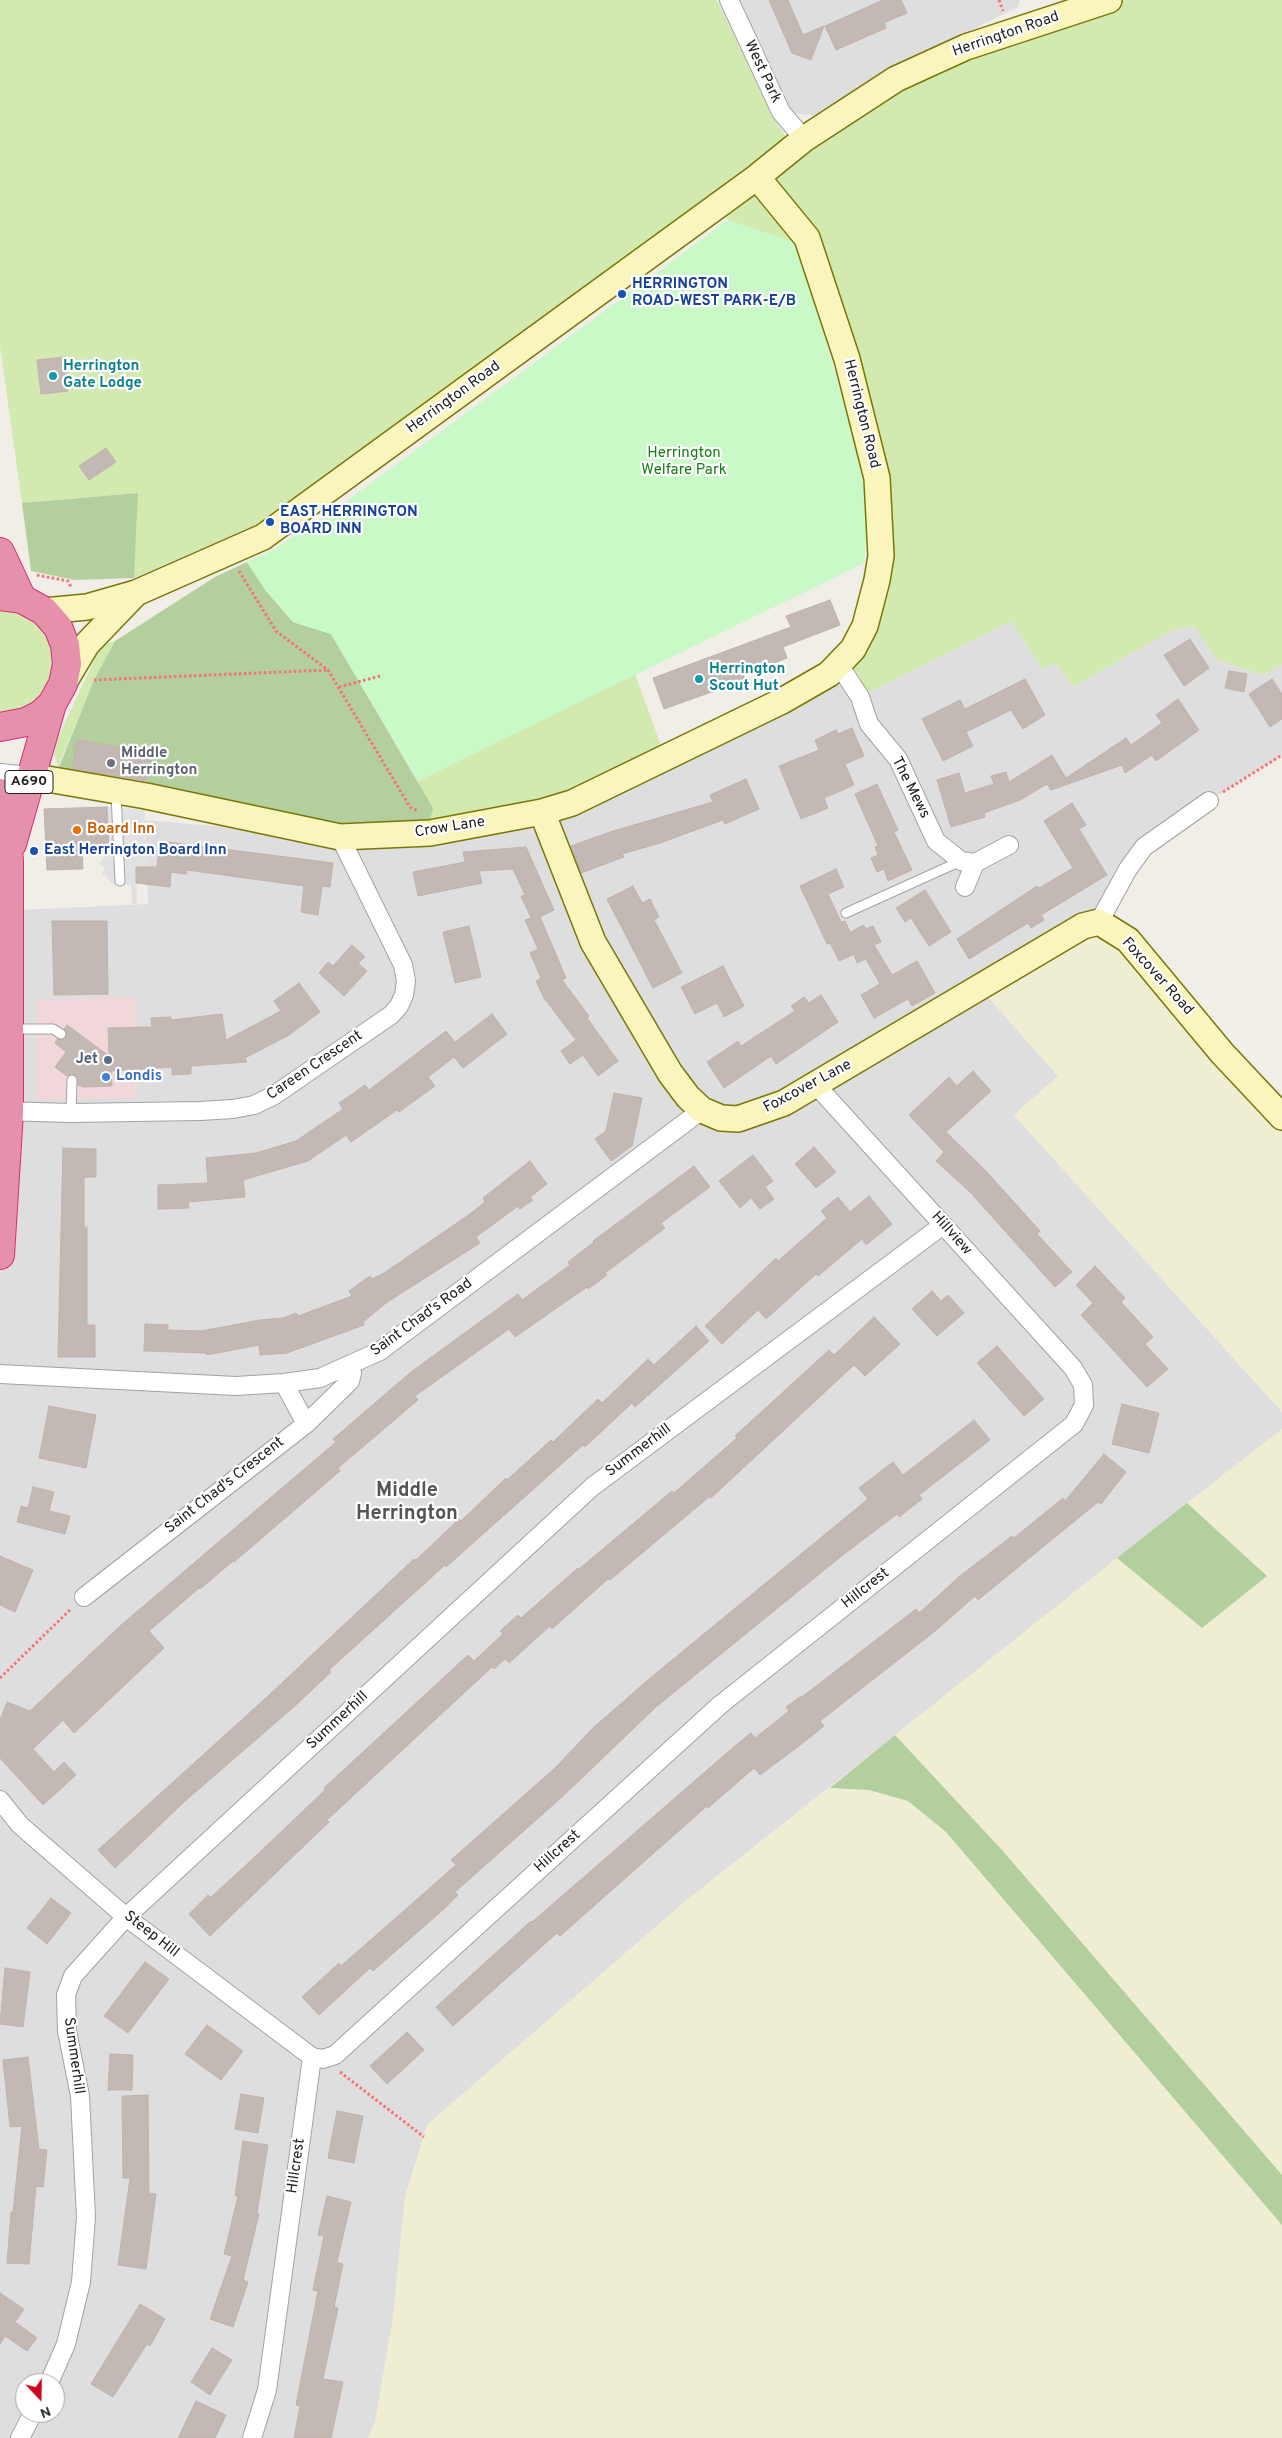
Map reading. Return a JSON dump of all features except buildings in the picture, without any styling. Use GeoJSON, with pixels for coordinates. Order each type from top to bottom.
{"type":"FeatureCollection","features":[{"type":"Feature","properties":{"kind":"highway","name":"A690"},"geometry":{"type":"LineString","coordinates":[[0,552],[22,602],[58,627],[65,645],[67,664],[30,776],[8,860]]}},
{"type":"Feature","properties":{"kind":"highway"},"geometry":{"type":"LineString","coordinates":[[0,727],[26,722],[40,715],[57,694]]}},
{"type":"Feature","properties":{"kind":"highway","name":"A690"},"geometry":{"type":"LineString","coordinates":[[0,793],[8,860],[10,1029],[4,1111],[0,1255]]}},
{"type":"Feature","properties":{"kind":"street","name":"West Park"},"geometry":{"type":"LineString","coordinates":[[729,0],[781,112],[804,138]]}},
{"type":"Feature","properties":{"kind":"street","name":"Herrington Road"},"geometry":{"type":"LineString","coordinates":[[22,602],[88,607],[136,593],[263,537],[757,177],[804,138],[896,79],[966,47],[1109,0]]}},
{"type":"Feature","properties":{"kind":"street","name":"Herrington Road"},"geometry":{"type":"LineString","coordinates":[[757,177],[807,238],[847,359],[877,478],[881,556],[877,580],[865,626],[853,649],[839,665]]}},
{"type":"Feature","properties":{"kind":"street","name":"Herrington Road"},"geometry":{"type":"LineString","coordinates":[[57,694],[87,644],[136,593]]}},
{"type":"Feature","properties":{"kind":"street","name":"Crow Lane"},"geometry":{"type":"LineString","coordinates":[[30,776],[146,796],[340,837],[430,833],[542,812],[572,803],[774,705],[810,685],[839,665]]}},
{"type":"Feature","properties":{"kind":"street","name":"The Mews"},"geometry":{"type":"LineString","coordinates":[[839,665],[860,697],[869,724],[898,759],[936,841],[968,862]]}},
{"type":"Feature","properties":{"kind":"street"},"geometry":{"type":"LineString","coordinates":[[0,773],[30,776]]}},
{"type":"Feature","properties":{"kind":"street"},"geometry":{"type":"LineString","coordinates":[[1099,922],[1128,869],[1144,847],[1209,800]]}},
{"type":"Feature","properties":{"kind":"street","name":"Foxcover Lane"},"geometry":{"type":"LineString","coordinates":[[542,812],[593,942],[670,1073],[702,1110],[721,1118],[738,1119],[784,1103],[1083,926],[1099,922]]}},
{"type":"Feature","properties":{"kind":"street","name":"Careen Crescent"},"geometry":{"type":"LineString","coordinates":[[4,1111],[71,1113],[200,1111],[233,1110],[254,1105],[273,1096],[391,1015],[404,995],[406,981],[402,965],[340,837]]}},
{"type":"Feature","properties":{"kind":"street"},"geometry":{"type":"LineString","coordinates":[[965,888],[968,862],[1009,845]]}},
{"type":"Feature","properties":{"kind":"street","name":"Foxcover Road"},"geometry":{"type":"LineString","coordinates":[[1099,922],[1128,940],[1222,1053],[1282,1117]]}},
{"type":"Feature","properties":{"kind":"street","name":"Hillview"},"geometry":{"type":"LineString","coordinates":[[816,1085],[1073,1368],[1083,1385]]}},
{"type":"Feature","properties":{"kind":"street","name":"Saint Chad's Road"},"geometry":{"type":"LineString","coordinates":[[0,1374],[236,1386],[284,1383],[320,1378],[380,1351],[702,1110]]}},
{"type":"Feature","properties":{"kind":"street","name":"Summerhill"},"geometry":{"type":"LineString","coordinates":[[53,2373],[66,2344],[81,2282],[86,2217],[80,2096],[67,2032],[66,1995],[73,1976],[126,1917],[592,1486],[943,1225]]}},
{"type":"Feature","properties":{"kind":"street","name":"Saint Chad's Crescent"},"geometry":{"type":"LineString","coordinates":[[84,1597],[306,1424],[350,1381],[352,1373],[349,1366]]}},
{"type":"Feature","properties":{"kind":"street"},"geometry":{"type":"LineString","coordinates":[[284,1383],[306,1424]]}},
{"type":"Feature","properties":{"kind":"street","name":"Hillcrest"},"geometry":{"type":"LineString","coordinates":[[252,2438],[267,2390],[318,2058],[335,2055],[720,1705],[1074,1424],[1084,1405],[1083,1385]]}},
{"type":"Feature","properties":{"kind":"street","name":"Steep Hill"},"geometry":{"type":"LineString","coordinates":[[0,1800],[20,1825],[126,1917],[318,2058]]}},
{"type":"Feature","properties":{"kind":"street"},"geometry":{"type":"LineString","coordinates":[[20,2438],[28,2423]]}},
{"type":"Feature","properties":{"kind":"lane"},"geometry":{"type":"LineString","coordinates":[[116,792],[120,881]]}},
{"type":"Feature","properties":{"kind":"lane"},"geometry":{"type":"LineString","coordinates":[[846,913],[968,862]]}},
{"type":"Feature","properties":{"kind":"lane"},"geometry":{"type":"LineString","coordinates":[[10,1029],[53,1029],[61,1034]]}},
{"type":"Feature","properties":{"kind":"lane"},"geometry":{"type":"LineString","coordinates":[[71,1113],[72,1080]]}},
{"type":"Feature","properties":{"kind":"path"},"geometry":{"type":"LineString","coordinates":[[237,568],[276,631],[328,670],[410,807],[419,811]]}},
{"type":"Feature","properties":{"kind":"path"},"geometry":{"type":"LineString","coordinates":[[94,680],[328,670]]}},
{"type":"Feature","properties":{"kind":"path"},"geometry":{"type":"LineString","coordinates":[[339,687],[380,676]]}},
{"type":"Feature","properties":{"kind":"path"},"geometry":{"type":"LineString","coordinates":[[1209,800],[1282,755]]}},
{"type":"Feature","properties":{"kind":"path"},"geometry":{"type":"LineString","coordinates":[[0,1678],[84,1597]]}},
{"type":"Feature","properties":{"kind":"path"},"geometry":{"type":"LineString","coordinates":[[318,2058],[424,2137]]}},
{"type":"Feature","properties":{"kind":"shaded area"},"geometry":{"type":"Polygon","coordinates":[[[735,0],[1020,0],[1018,7],[869,81],[821,116],[794,113],[777,92],[735,0]]]}},
{"type":"Feature","properties":{"kind":"shaded area"},"geometry":{"type":"Polygon","coordinates":[[[1011,621],[1043,670],[1055,662],[1073,687],[1173,630],[1195,626],[1216,659],[1263,675],[1282,664],[1282,755],[1209,801],[1128,869],[1083,926],[980,988],[1058,1076],[1014,1115],[1282,1412],[1282,1429],[688,1899],[427,2125],[405,2197],[393,2318],[375,2423],[368,2438],[0,2438],[0,911],[148,904],[145,820],[340,837],[542,812],[839,665],[860,697],[1011,621]]]}},
{"type":"Feature","properties":{"kind":"shaded area"},"geometry":{"type":"Polygon","coordinates":[[[107,807],[145,810],[146,867],[136,868],[137,904],[132,905],[131,885],[114,885],[102,873],[105,868],[99,864],[109,850],[107,807]]]}},
{"type":"Feature","properties":{"kind":"shaded area"},"geometry":{"type":"Polygon","coordinates":[[[135,996],[137,1098],[37,1100],[36,1001],[135,996]]]}},
{"type":"Feature","properties":{"kind":"green space"},"geometry":{"type":"Polygon","coordinates":[[[0,0],[717,0],[772,116],[785,136],[784,144],[255,525],[134,578],[138,493],[22,503],[0,346],[0,0]]]}},
{"type":"Feature","properties":{"kind":"green space"},"geometry":{"type":"Polygon","coordinates":[[[1125,0],[1282,0],[1282,664],[1263,675],[1216,659],[1194,626],[1173,630],[1073,687],[1055,662],[1043,670],[1011,621],[860,697],[839,665],[865,626],[877,478],[795,223],[793,242],[728,220],[718,205],[896,79],[1125,0]]]}},
{"type":"Feature","properties":{"kind":"green space","name":"Herrington Welfare Park"},"geometry":{"type":"Polygon","coordinates":[[[728,220],[793,242],[811,291],[854,438],[865,491],[867,531],[864,563],[418,781],[331,634],[293,622],[266,591],[247,562],[271,551],[332,512],[728,220]]]}},
{"type":"Feature","properties":{"kind":"green space"},"geometry":{"type":"Polygon","coordinates":[[[138,493],[134,578],[75,580],[31,571],[22,503],[138,493]]]}},
{"type":"Feature","properties":{"kind":"green space"},"geometry":{"type":"Polygon","coordinates":[[[247,562],[266,591],[293,622],[331,634],[433,808],[429,824],[350,830],[145,786],[151,754],[78,739],[72,771],[59,767],[94,680],[115,641],[215,577],[247,562]]]}},
{"type":"Feature","properties":{"kind":"green space"},"geometry":{"type":"Polygon","coordinates":[[[0,608],[29,614],[48,632],[56,655],[48,690],[30,706],[6,713],[0,713],[0,608]]]}},
{"type":"Feature","properties":{"kind":"green space"},"geometry":{"type":"Polygon","coordinates":[[[115,641],[94,680],[58,767],[54,754],[55,744],[101,646],[115,641]]]}},
{"type":"Feature","properties":{"kind":"green space"},"geometry":{"type":"Polygon","coordinates":[[[635,674],[662,748],[569,794],[429,824],[418,781],[635,674]]]}},
{"type":"Feature","properties":{"kind":"green space"},"geometry":{"type":"Polygon","coordinates":[[[1099,922],[1282,1117],[1282,1412],[1014,1115],[1058,1076],[980,988],[1099,922]]]}},
{"type":"Feature","properties":{"kind":"green space"},"geometry":{"type":"Polygon","coordinates":[[[1282,1429],[1282,2175],[1002,1850],[895,1735],[1117,1558],[1202,1628],[1267,1576],[1187,1503],[1282,1429]]]}},
{"type":"Feature","properties":{"kind":"green space"},"geometry":{"type":"Polygon","coordinates":[[[1187,1503],[1267,1576],[1202,1628],[1117,1558],[1187,1503]]]}},
{"type":"Feature","properties":{"kind":"green space"},"geometry":{"type":"Polygon","coordinates":[[[895,1735],[1002,1850],[1282,2175],[1282,2225],[946,1832],[908,1801],[869,1790],[830,1788],[895,1735]]]}},
{"type":"Feature","properties":{"kind":"green space"},"geometry":{"type":"Polygon","coordinates":[[[830,1788],[869,1790],[908,1801],[946,1832],[1282,2225],[1282,2438],[368,2438],[375,2423],[393,2318],[405,2197],[427,2125],[688,1899],[830,1788]]]}},
{"type":"Feature","properties":{"kind":"place","name":"HERRINGTON ROAD-WEST PARK-E/B"},"geometry":{"type":"Point","coordinates":[622,294]}},
{"type":"Feature","properties":{"kind":"place","name":"Herrington Gate Lodge"},"geometry":{"type":"Point","coordinates":[53,376]}},
{"type":"Feature","properties":{"kind":"place","name":"EAST HERRINGTON BOARD INN"},"geometry":{"type":"Point","coordinates":[270,522]}},
{"type":"Feature","properties":{"kind":"place","name":"Herrington Scout Hut"},"geometry":{"type":"Point","coordinates":[699,679]}},
{"type":"Feature","properties":{"kind":"place","name":"Middle Herrington"},"geometry":{"type":"Point","coordinates":[111,763]}},
{"type":"Feature","properties":{"kind":"place","name":"Board Inn"},"geometry":{"type":"Point","coordinates":[77,830]}},
{"type":"Feature","properties":{"kind":"place","name":"East Herrington Board Inn"},"geometry":{"type":"Point","coordinates":[34,851]}},
{"type":"Feature","properties":{"kind":"place","name":"Jet"},"geometry":{"type":"Point","coordinates":[108,1060]}},
{"type":"Feature","properties":{"kind":"place","name":"Londis"},"geometry":{"type":"Point","coordinates":[106,1077]}},
{"type":"Feature","properties":{"kind":"district","name":"Middle Herrington"},"geometry":{"type":"Point","coordinates":[407,1504]}}]}
